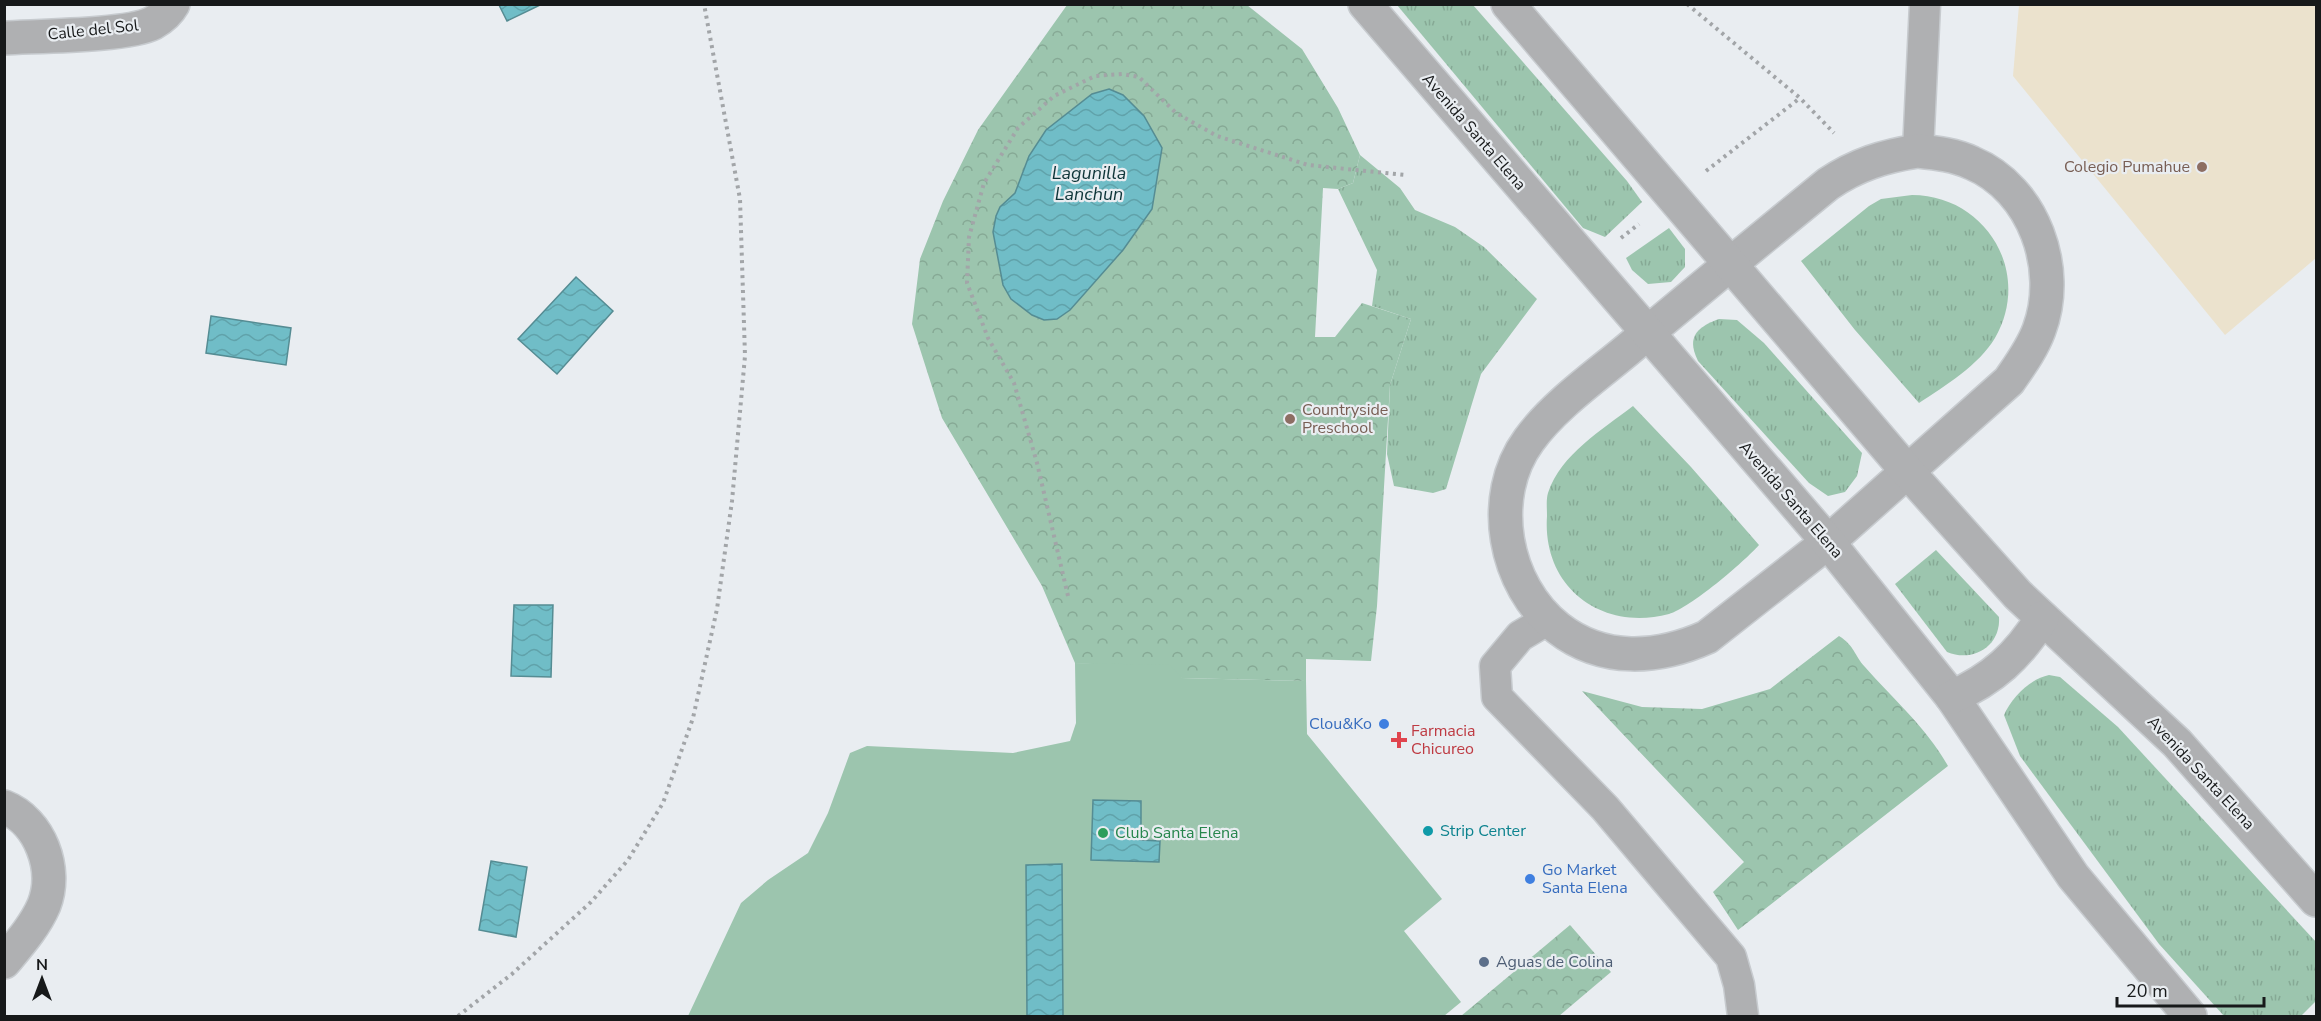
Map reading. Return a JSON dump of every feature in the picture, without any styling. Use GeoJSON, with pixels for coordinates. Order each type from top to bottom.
{"type":"FeatureCollection","features":[{"type":"Feature","properties":{"kind":"street","name":"Calle del Sol"},"geometry":{"type":"LineString","coordinates":[[4,38],[131,29],[152,24],[168,13],[173,4]]}},
{"type":"Feature","properties":{"kind":"street","name":"Avenida Santa Elena"},"geometry":{"type":"LineString","coordinates":[[1365,4],[1828,542],[1952,697],[2073,876],[2190,1017]]}},
{"type":"Feature","properties":{"kind":"street","name":"Avenida Santa Elena"},"geometry":{"type":"LineString","coordinates":[[1508,4],[1907,471],[2042,618],[2177,743],[2316,900]]}},
{"type":"Feature","properties":{"kind":"street"},"geometry":{"type":"LineString","coordinates":[[1918,151],[1947,154],[1974,163],[1995,176],[2028,214],[2040,238],[2047,266],[2046,297],[2040,328],[2026,356],[2009,381],[1828,542],[1707,637],[1685,647],[1656,654],[1611,653],[1590,647],[1568,636],[1548,620],[1527,595],[1514,566],[1506,534],[1506,502],[1514,470],[1527,442],[1546,420],[1647,333],[1828,184],[1863,164],[1890,155],[1918,151]]}},
{"type":"Feature","properties":{"kind":"street"},"geometry":{"type":"LineString","coordinates":[[1952,697],[1978,686],[2002,668],[2024,645],[2042,618]]}},
{"type":"Feature","properties":{"kind":"street"},"geometry":{"type":"LineString","coordinates":[[4,807],[33,828],[47,859],[49,878],[45,903],[34,925],[4,962]]}},
{"type":"Feature","properties":{"kind":"lane"},"geometry":{"type":"LineString","coordinates":[[1918,151],[1925,4]]}},
{"type":"Feature","properties":{"kind":"lane"},"geometry":{"type":"LineString","coordinates":[[1548,620],[1520,636],[1495,666],[1497,697],[1605,808],[1731,957],[1739,985],[1743,1017]]}},
{"type":"Feature","properties":{"kind":"path"},"geometry":{"type":"LineString","coordinates":[[458,1017],[512,974],[591,902],[628,860],[663,803],[693,718],[717,609],[732,501],[745,356],[740,199],[704,4]]}},
{"type":"Feature","properties":{"kind":"path"},"geometry":{"type":"LineString","coordinates":[[1687,4],[1800,98],[1863,164]]}},
{"type":"Feature","properties":{"kind":"path"},"geometry":{"type":"LineString","coordinates":[[1068,596],[1037,463],[1014,383],[988,338],[967,283],[969,237],[984,183],[1018,128],[1054,96],[1095,76],[1122,74],[1139,77],[1176,113],[1217,136],[1308,165],[1405,176]]}},
{"type":"Feature","properties":{"kind":"path"},"geometry":{"type":"LineString","coordinates":[[1589,266],[1672,196],[1800,98]]}},
{"type":"Feature","properties":{"kind":"shaded area","name":"Colegio Pumahue"},"geometry":{"type":"Polygon","coordinates":[[[2019,5],[2316,5],[2316,258],[2225,335],[2013,76],[2019,5]]]}},
{"type":"Feature","properties":{"kind":"green space"},"geometry":{"type":"Polygon","coordinates":[[[1067,5],[1247,5],[1302,49],[1338,108],[1360,155],[1353,183],[1338,189],[1323,188],[1315,337],[1335,337],[1362,303],[1411,319],[1390,385],[1377,606],[1371,661],[1306,659],[1306,681],[1182,678],[1108,665],[1075,663],[1042,586],[942,418],[912,324],[920,259],[943,201],[978,130],[1067,5]]]}},
{"type":"Feature","properties":{"kind":"green space"},"geometry":{"type":"Polygon","coordinates":[[[1397,5],[1473,5],[1627,181],[1642,202],[1605,237],[1583,228],[1397,5]]]}},
{"type":"Feature","properties":{"kind":"green space"},"geometry":{"type":"Polygon","coordinates":[[[1360,155],[1400,188],[1415,210],[1455,227],[1484,247],[1537,299],[1481,374],[1446,489],[1433,493],[1394,486],[1387,454],[1390,385],[1411,319],[1372,306],[1377,270],[1338,189],[1353,183],[1360,155]]]}},
{"type":"Feature","properties":{"kind":"green space"},"geometry":{"type":"Polygon","coordinates":[[[1912,195],[1938,198],[1961,208],[1980,223],[1995,242],[2005,264],[2008,288],[2005,313],[1995,338],[1988,348],[1961,374],[1919,403],[1855,330],[1801,261],[1869,206],[1881,199],[1912,195]]]}},
{"type":"Feature","properties":{"kind":"green space"},"geometry":{"type":"Polygon","coordinates":[[[1669,228],[1685,249],[1685,267],[1671,282],[1648,284],[1632,270],[1626,258],[1669,228]]]}},
{"type":"Feature","properties":{"kind":"green space"},"geometry":{"type":"Polygon","coordinates":[[[1719,319],[1737,320],[1764,343],[1862,453],[1857,476],[1845,492],[1828,496],[1809,483],[1698,361],[1693,345],[1696,334],[1700,329],[1719,319]]]}},
{"type":"Feature","properties":{"kind":"green space"},"geometry":{"type":"Polygon","coordinates":[[[1633,406],[1691,467],[1759,545],[1729,573],[1690,603],[1669,614],[1644,618],[1621,616],[1599,610],[1581,598],[1565,583],[1554,564],[1548,541],[1547,498],[1562,466],[1584,444],[1633,406]]]}},
{"type":"Feature","properties":{"kind":"green space"},"geometry":{"type":"Polygon","coordinates":[[[1936,550],[1999,617],[1995,636],[1990,644],[1975,653],[1957,655],[1947,652],[1895,584],[1936,550]]]}},
{"type":"Feature","properties":{"kind":"green space"},"geometry":{"type":"Polygon","coordinates":[[[1839,636],[1848,643],[1865,667],[1920,726],[1948,766],[1738,930],[1713,892],[1744,862],[1582,691],[1642,707],[1702,709],[1770,689],[1839,636]]]}},
{"type":"Feature","properties":{"kind":"green space","name":"Club Santa Elena"},"geometry":{"type":"Polygon","coordinates":[[[1075,663],[1170,665],[1182,678],[1306,681],[1307,734],[1442,899],[1404,931],[1461,1002],[1444,1016],[688,1016],[741,903],[768,880],[808,853],[828,813],[850,753],[867,746],[1013,753],[1070,741],[1076,723],[1075,663]]]}},
{"type":"Feature","properties":{"kind":"green space"},"geometry":{"type":"Polygon","coordinates":[[[2049,675],[2060,677],[2118,727],[2316,942],[2316,1001],[2301,1016],[2224,1016],[2159,944],[2020,756],[2004,715],[2022,690],[2035,680],[2049,675]]]}},
{"type":"Feature","properties":{"kind":"green space"},"geometry":{"type":"Polygon","coordinates":[[[1570,925],[1611,972],[1559,1016],[1461,1016],[1570,925]]]}},
{"type":"Feature","properties":{"kind":"water"},"geometry":{"type":"Polygon","coordinates":[[[499,5],[540,5],[507,21],[499,5]]]}},
{"type":"Feature","properties":{"kind":"water","name":"Lagunilla Lanchun"},"geometry":{"type":"Polygon","coordinates":[[[1109,89],[1123,95],[1144,116],[1162,148],[1152,209],[1123,250],[1070,310],[1057,319],[1044,320],[1032,315],[1011,299],[1003,285],[993,232],[996,216],[1000,207],[1015,193],[1029,156],[1046,130],[1092,94],[1109,89]]]}},
{"type":"Feature","properties":{"kind":"water"},"geometry":{"type":"Polygon","coordinates":[[[576,277],[613,311],[557,374],[518,339],[576,277]]]}},
{"type":"Feature","properties":{"kind":"water"},"geometry":{"type":"Polygon","coordinates":[[[211,316],[291,328],[286,365],[206,353],[211,316]]]}},
{"type":"Feature","properties":{"kind":"water"},"geometry":{"type":"Polygon","coordinates":[[[514,605],[553,605],[551,677],[511,676],[514,605]]]}},
{"type":"Feature","properties":{"kind":"water"},"geometry":{"type":"Polygon","coordinates":[[[1093,800],[1141,801],[1141,840],[1160,841],[1159,862],[1091,860],[1093,800]]]}},
{"type":"Feature","properties":{"kind":"water"},"geometry":{"type":"Polygon","coordinates":[[[491,861],[527,867],[516,937],[479,930],[491,861]]]}},
{"type":"Feature","properties":{"kind":"water"},"geometry":{"type":"Polygon","coordinates":[[[1062,864],[1063,1016],[1027,1016],[1026,865],[1062,864]]]}},
{"type":"Feature","properties":{"kind":"place","name":"Colegio Pumahue"},"geometry":{"type":"Point","coordinates":[2202,167]}},
{"type":"Feature","properties":{"kind":"place","name":"Countryside Preschool"},"geometry":{"type":"Point","coordinates":[1290,419]}},
{"type":"Feature","properties":{"kind":"place","name":"Clou&Ko"},"geometry":{"type":"Point","coordinates":[1384,724]}},
{"type":"Feature","properties":{"kind":"place","name":"Farmacia Chicureo"},"geometry":{"type":"Point","coordinates":[1399,740]}},
{"type":"Feature","properties":{"kind":"place","name":"Strip Center"},"geometry":{"type":"Point","coordinates":[1428,831]}},
{"type":"Feature","properties":{"kind":"place","name":"Club Santa Elena"},"geometry":{"type":"Point","coordinates":[1103,833]}},
{"type":"Feature","properties":{"kind":"place","name":"Go Market Santa Elena"},"geometry":{"type":"Point","coordinates":[1530,879]}},
{"type":"Feature","properties":{"kind":"place","name":"Aguas de Colina"},"geometry":{"type":"Point","coordinates":[1484,962]}}]}
